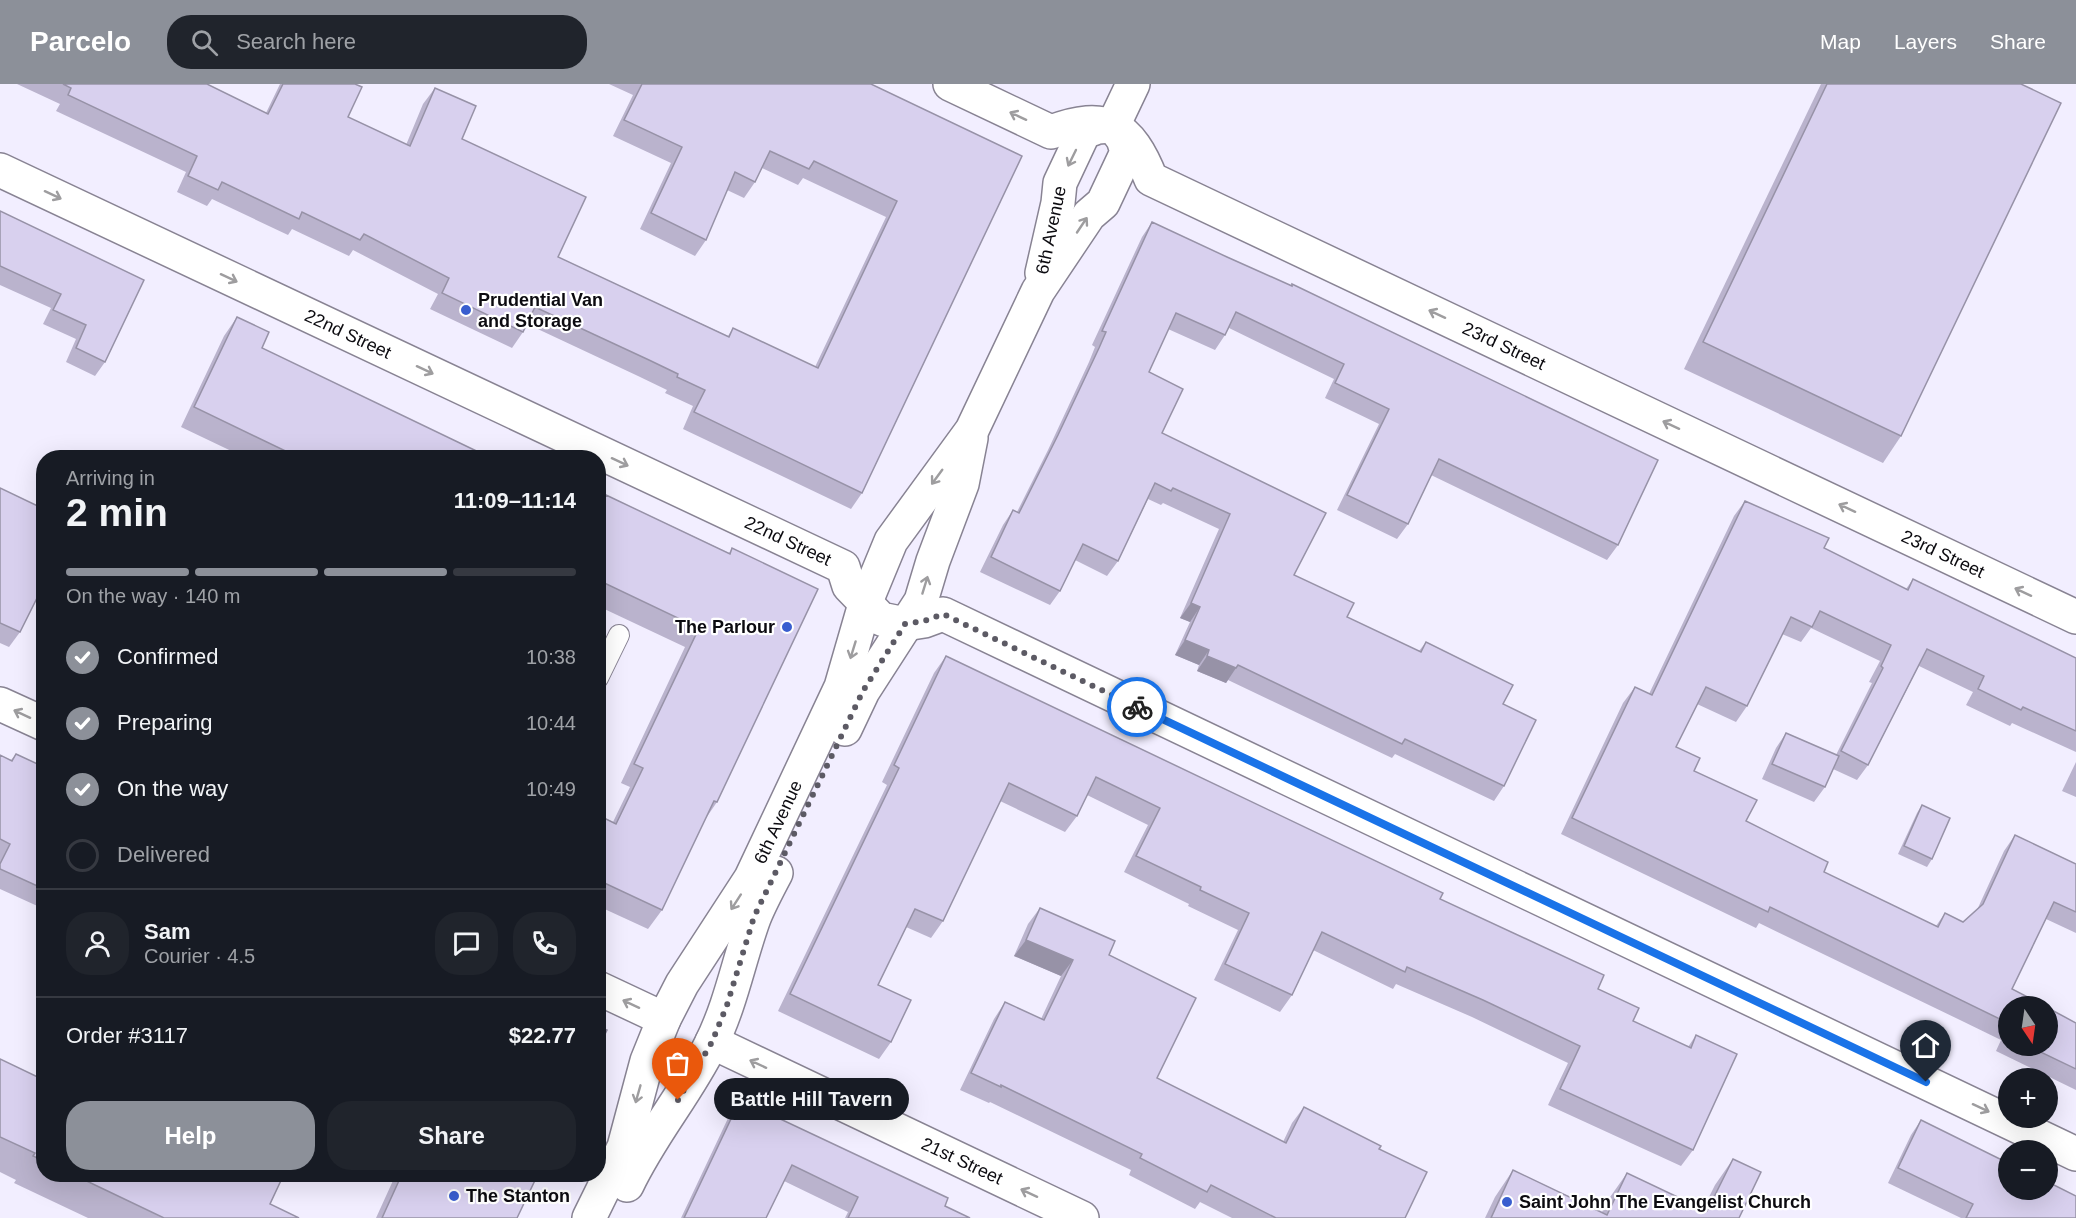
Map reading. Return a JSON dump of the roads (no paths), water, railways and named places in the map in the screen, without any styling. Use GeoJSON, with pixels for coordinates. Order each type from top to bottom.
{"type":"FeatureCollection","features":[{"type":"Feature","properties":{"kind":"street"},"geometry":{"type":"LineString","coordinates":[[950,84],[1051,132],[1087,121],[1113,126],[1133,84]]}},
{"type":"Feature","properties":{"kind":"street","name":"6th Avenue"},"geometry":{"type":"LineString","coordinates":[[589,1218],[624,1147],[647,1061],[664,1019],[682,984],[752,878],[841,687],[865,604],[891,541],[972,430],[1038,291],[1089,215],[1103,203],[1127,152],[1123,139],[1113,126],[1098,127],[1084,132],[1060,183],[1058,203],[1038,291]]}},
{"type":"Feature","properties":{"kind":"street","name":"23rd Street"},"geometry":{"type":"LineString","coordinates":[[1113,126],[1130,140],[1143,160],[1151,179],[2076,616]]}},
{"type":"Feature","properties":{"kind":"street","name":"22nd Street"},"geometry":{"type":"LineString","coordinates":[[0,170],[595,450]]}},
{"type":"Feature","properties":{"kind":"street","name":"6th Avenue"},"geometry":{"type":"LineString","coordinates":[[611,1218],[641,1154],[691,1082],[712,1042],[727,1005],[754,917],[863,691],[921,601],[933,561],[962,484],[972,430]]}},
{"type":"Feature","properties":{"kind":"street","name":"22nd Street"},"geometry":{"type":"LineString","coordinates":[[606,455],[843,567],[849,586],[881,620],[905,624],[924,621],[943,614],[2076,1154]]}},
{"type":"Feature","properties":{"kind":"street"},"geometry":{"type":"LineString","coordinates":[[0,704],[36,720]]}},
{"type":"Feature","properties":{"kind":"street"},"geometry":{"type":"LineString","coordinates":[[606,992],[664,1019]]}},
{"type":"Feature","properties":{"kind":"street","name":"21st Street"},"geometry":{"type":"LineString","coordinates":[[712,1042],[1082,1218]]}},
{"type":"Feature","properties":{"kind":"lane"},"geometry":{"type":"LineString","coordinates":[[606,662],[619,635]]}},
{"type":"Feature","properties":{"kind":"place","name":"Prudential Van and Storage"},"geometry":{"type":"Point","coordinates":[466,310]}},
{"type":"Feature","properties":{"kind":"place","name":"The Parlour"},"geometry":{"type":"Point","coordinates":[787,627]}},
{"type":"Feature","properties":{"kind":"place","name":"Battle Hill Tavern"},"geometry":{"type":"Point","coordinates":[678,1100]}},
{"type":"Feature","properties":{"kind":"place","name":"The Stanton"},"geometry":{"type":"Point","coordinates":[454,1196]}},
{"type":"Feature","properties":{"kind":"place","name":"Saint John The Evangelist Church"},"geometry":{"type":"Point","coordinates":[1507,1202]}}]}
